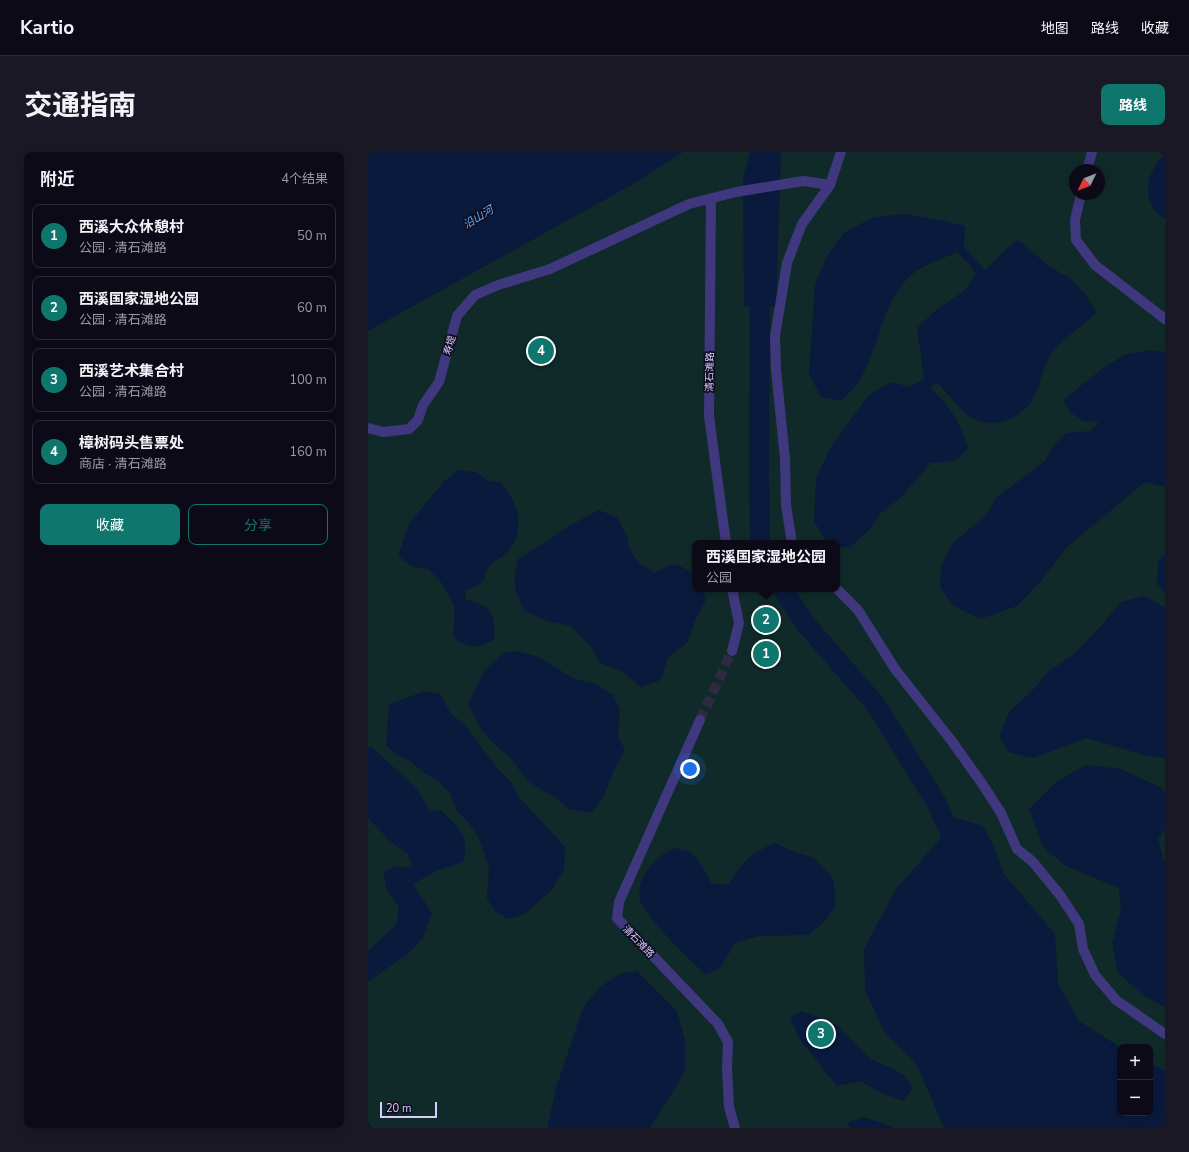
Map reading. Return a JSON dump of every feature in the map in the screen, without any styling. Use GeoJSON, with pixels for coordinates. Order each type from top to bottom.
{"type":"FeatureCollection","features":[{"type":"Feature","properties":{"kind":"street"},"geometry":{"type":"LineString","coordinates":[[792,540],[786,505],[785,459],[776,369],[775,336],[787,263],[802,224],[830,185],[841,152]]}},
{"type":"Feature","properties":{"kind":"street"},"geometry":{"type":"LineString","coordinates":[[1089,164],[1092,152]]}},
{"type":"Feature","properties":{"kind":"street","name":"寿堤"},"geometry":{"type":"LineString","coordinates":[[368,428],[383,432],[409,429],[418,420],[423,405],[439,382],[457,316],[475,295],[498,285],[550,269],[689,204],[736,192],[803,181],[830,185]]}},
{"type":"Feature","properties":{"kind":"street","name":"清石滩路"},"geometry":{"type":"LineString","coordinates":[[711,199],[709,416],[726,540]]}},
{"type":"Feature","properties":{"kind":"street"},"geometry":{"type":"LineString","coordinates":[[1079,200],[1074,220],[1076,240],[1095,265],[1165,319]]}},
{"type":"Feature","properties":{"kind":"street"},"geometry":{"type":"LineString","coordinates":[[732,651],[739,623],[733,592]]}},
{"type":"Feature","properties":{"kind":"street"},"geometry":{"type":"LineString","coordinates":[[840,592],[858,610],[895,669],[951,740],[983,785],[1001,813],[1017,849],[1033,862],[1064,901],[1079,924],[1083,949],[1095,975],[1116,1000],[1165,1034]]}},
{"type":"Feature","properties":{"kind":"street","name":"清石滩路"},"geometry":{"type":"LineString","coordinates":[[700,720],[619,902],[617,918],[718,1024],[728,1042],[727,1068],[729,1107],[735,1128]]}},
{"type":"Feature","properties":{"kind":"green space"},"geometry":{"type":"Polygon","coordinates":[[[368,152],[1165,152],[1165,1128],[368,1128],[368,152]]]}},
{"type":"Feature","properties":{"kind":"water","name":"沿山河"},"geometry":{"type":"Polygon","coordinates":[[[368,152],[683,152],[635,183],[368,331],[368,152]]]}},
{"type":"Feature","properties":{"kind":"water"},"geometry":{"type":"Polygon","coordinates":[[[750,152],[781,152],[776,307],[744,306],[743,178],[750,152]]]}},
{"type":"Feature","properties":{"kind":"water"},"geometry":{"type":"Polygon","coordinates":[[[1165,153],[1165,218],[1158,215],[1150,202],[1148,187],[1152,172],[1165,153]]]}},
{"type":"Feature","properties":{"kind":"water"},"geometry":{"type":"Polygon","coordinates":[[[905,214],[965,226],[964,247],[985,270],[1009,246],[1018,240],[1049,266],[1071,279],[1084,293],[1097,312],[1063,340],[1057,347],[1047,361],[1037,390],[1028,406],[1013,417],[1004,421],[986,423],[977,421],[961,409],[940,385],[933,383],[931,388],[954,415],[968,447],[957,459],[948,462],[931,463],[900,498],[881,513],[868,531],[849,548],[840,546],[840,540],[825,540],[814,521],[816,479],[831,447],[868,396],[891,382],[909,387],[924,379],[917,328],[936,310],[964,291],[976,275],[968,263],[957,252],[918,270],[906,280],[897,291],[890,304],[870,359],[862,376],[854,388],[841,401],[821,397],[809,374],[815,285],[826,257],[845,232],[874,217],[905,214]]]}},
{"type":"Feature","properties":{"kind":"water"},"geometry":{"type":"Polygon","coordinates":[[[1150,350],[1165,352],[1165,487],[1145,482],[1067,547],[1041,581],[1017,606],[980,619],[954,606],[940,587],[941,566],[953,543],[985,516],[997,497],[1045,461],[1054,445],[1066,433],[1091,431],[1099,422],[1083,421],[1070,412],[1063,400],[1102,369],[1124,355],[1150,350]]]}},
{"type":"Feature","properties":{"kind":"water"},"geometry":{"type":"Polygon","coordinates":[[[459,470],[476,472],[489,481],[500,482],[511,498],[518,515],[517,533],[509,550],[490,565],[481,582],[465,591],[466,600],[486,608],[493,617],[495,630],[494,639],[488,643],[478,646],[468,646],[463,644],[453,636],[455,607],[441,582],[428,569],[413,567],[398,556],[409,524],[443,482],[459,470]]]}},
{"type":"Feature","properties":{"kind":"water"},"geometry":{"type":"Polygon","coordinates":[[[599,510],[618,518],[627,537],[630,550],[640,564],[655,573],[667,566],[680,566],[692,574],[692,592],[704,592],[706,600],[695,621],[687,643],[668,657],[661,680],[641,687],[621,671],[600,663],[591,647],[571,626],[546,621],[524,610],[515,585],[515,574],[518,559],[565,528],[599,510]]]}},
{"type":"Feature","properties":{"kind":"water"},"geometry":{"type":"Polygon","coordinates":[[[1165,554],[1165,592],[1157,584],[1158,562],[1165,554]]]}},
{"type":"Feature","properties":{"kind":"water"},"geometry":{"type":"Polygon","coordinates":[[[1145,596],[1165,608],[1165,758],[1147,756],[1087,738],[1033,758],[1008,752],[999,736],[1009,712],[1032,691],[1047,673],[1076,652],[1102,625],[1121,602],[1145,596]]]}},
{"type":"Feature","properties":{"kind":"water"},"geometry":{"type":"Polygon","coordinates":[[[516,651],[536,656],[575,679],[596,684],[613,695],[620,709],[618,736],[625,750],[615,767],[603,798],[591,813],[569,809],[552,795],[541,790],[526,779],[509,756],[496,746],[482,730],[468,704],[484,671],[503,653],[516,651]]]}},
{"type":"Feature","properties":{"kind":"water"},"geometry":{"type":"Polygon","coordinates":[[[426,691],[440,694],[451,714],[466,726],[498,769],[512,783],[519,797],[565,847],[564,869],[551,891],[523,915],[508,919],[496,912],[487,899],[489,868],[480,840],[469,823],[456,810],[450,793],[437,780],[427,775],[409,760],[396,755],[386,745],[389,704],[426,691]]]}},
{"type":"Feature","properties":{"kind":"water"},"geometry":{"type":"Polygon","coordinates":[[[372,747],[417,789],[430,811],[441,810],[453,822],[464,839],[465,853],[463,862],[436,871],[413,884],[432,913],[423,938],[410,952],[368,982],[368,951],[396,925],[399,907],[386,889],[384,873],[394,866],[413,868],[408,854],[390,841],[368,818],[368,748],[372,747]]]}},
{"type":"Feature","properties":{"kind":"water"},"geometry":{"type":"Polygon","coordinates":[[[1086,765],[1121,769],[1160,787],[1165,792],[1165,829],[1158,839],[1165,863],[1165,1008],[1142,994],[1118,973],[1112,943],[1121,909],[1119,888],[1066,866],[1043,847],[1029,809],[1056,782],[1086,765]]]}},
{"type":"Feature","properties":{"kind":"water"},"geometry":{"type":"Polygon","coordinates":[[[956,818],[983,826],[995,849],[1003,873],[1055,934],[1058,984],[1079,1021],[1117,1045],[1117,1116],[1153,1116],[1153,1065],[1165,1071],[1165,1128],[944,1128],[917,1065],[885,1033],[865,990],[864,949],[896,889],[949,829],[944,819],[956,818]]]}},
{"type":"Feature","properties":{"kind":"water"},"geometry":{"type":"Polygon","coordinates":[[[775,843],[794,852],[814,858],[832,876],[835,892],[835,907],[824,922],[808,935],[759,936],[735,943],[721,967],[706,975],[669,939],[642,906],[640,885],[643,877],[647,870],[659,857],[674,848],[691,852],[702,866],[711,883],[728,885],[747,860],[759,851],[775,843]]]}},
{"type":"Feature","properties":{"kind":"water"},"geometry":{"type":"Polygon","coordinates":[[[637,971],[677,1011],[685,1040],[685,1072],[650,1128],[547,1128],[557,1085],[583,1008],[599,988],[619,974],[637,971]]]}},
{"type":"Feature","properties":{"kind":"water"},"geometry":{"type":"Polygon","coordinates":[[[802,1011],[837,1025],[871,1059],[903,1074],[913,1088],[903,1101],[884,1094],[860,1081],[837,1086],[801,1041],[790,1018],[802,1011]]]}},
{"type":"Feature","properties":{"kind":"water"},"geometry":{"type":"Polygon","coordinates":[[[863,1117],[893,1128],[849,1128],[848,1122],[863,1117]]]}},
{"type":"Feature","properties":{"kind":"waterway"},"geometry":{"type":"LineString","coordinates":[[760,279],[760,540]]}},
{"type":"Feature","properties":{"kind":"waterway"},"geometry":{"type":"LineString","coordinates":[[785,592],[804,622],[876,705],[936,802],[960,854]]}},
{"type":"Feature","properties":{"kind":"tunnel"},"geometry":{"type":"LineString","coordinates":[[700,720],[732,651]]}},
{"type":"Feature","properties":{"kind":"place","name":"樟树码头售票处"},"geometry":{"type":"Point","coordinates":[541,351]}},
{"type":"Feature","properties":{"kind":"place","name":"西溪国家湿地公园"},"geometry":{"type":"Point","coordinates":[766,620]}},
{"type":"Feature","properties":{"kind":"place","name":"西溪大众休憩村"},"geometry":{"type":"Point","coordinates":[766,654]}},
{"type":"Feature","properties":{"kind":"place","name":"西溪艺术集合村"},"geometry":{"type":"Point","coordinates":[821,1034]}}]}
